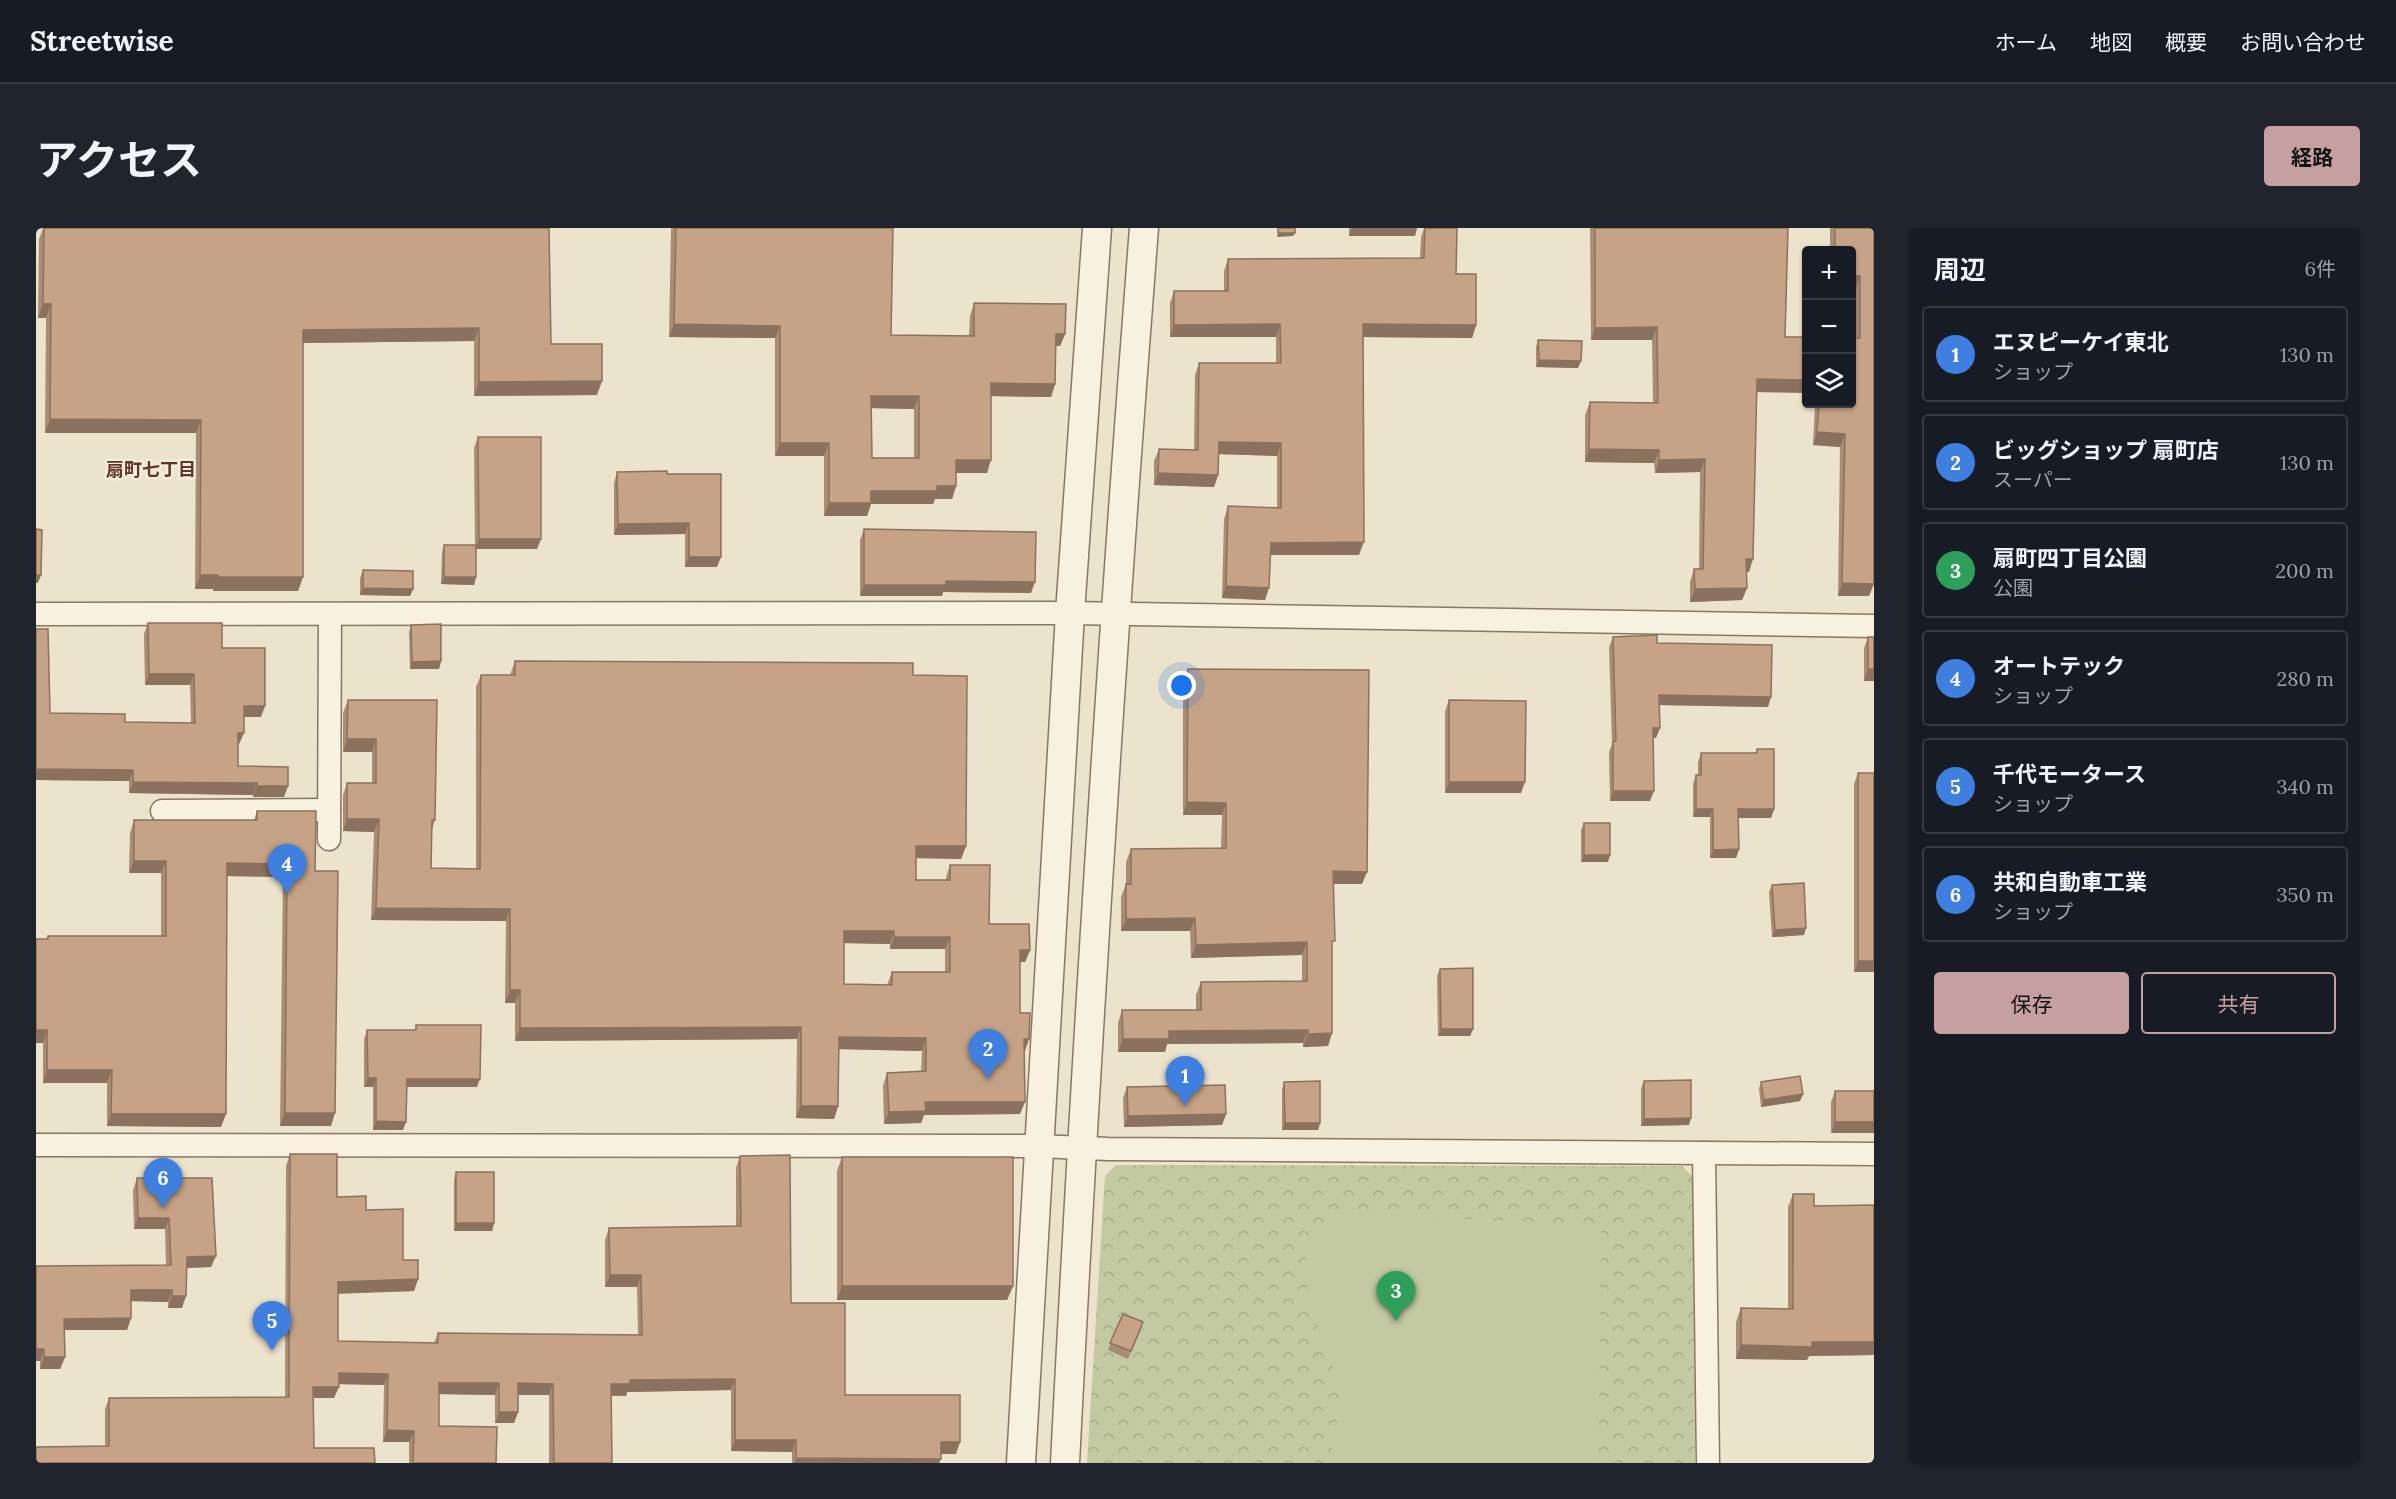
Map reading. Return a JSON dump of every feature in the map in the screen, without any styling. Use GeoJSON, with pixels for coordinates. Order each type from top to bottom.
{"type":"FeatureCollection","features":[{"type":"Feature","properties":{"kind":"street"},"geometry":{"type":"LineString","coordinates":[[1021,1463],[1070,613],[1097,228]]}},
{"type":"Feature","properties":{"kind":"street"},"geometry":{"type":"LineString","coordinates":[[1065,1463],[1081,1148],[1114,614],[1144,228]]}},
{"type":"Feature","properties":{"kind":"street"},"geometry":{"type":"LineString","coordinates":[[36,614],[330,616],[1070,613],[1874,626]]}},
{"type":"Feature","properties":{"kind":"street"},"geometry":{"type":"LineString","coordinates":[[328,839],[330,616]]}},
{"type":"Feature","properties":{"kind":"street"},"geometry":{"type":"LineString","coordinates":[[162,811],[329,810]]}},
{"type":"Feature","properties":{"kind":"street"},"geometry":{"type":"LineString","coordinates":[[36,1145],[1038,1146],[1874,1154]]}},
{"type":"Feature","properties":{"kind":"street"},"geometry":{"type":"LineString","coordinates":[[1704,1153],[1708,1463]]}},
{"type":"Feature","properties":{"kind":"green space"},"geometry":{"type":"Polygon","coordinates":[[[1116,1165],[1682,1166],[1694,1178],[1695,1463],[1087,1463],[1105,1176],[1116,1165]]]}},
{"type":"Feature","properties":{"kind":"green space"},"geometry":{"type":"Polygon","coordinates":[[[1352,1213],[1601,1226],[1599,1463],[1327,1463],[1337,1424],[1339,1400],[1337,1382],[1309,1295],[1306,1261],[1311,1245],[1326,1220],[1352,1213]]]}},
{"type":"Feature","properties":{"kind":"building"},"geometry":{"type":"Polygon","coordinates":[[[44,228],[549,228],[551,344],[602,344],[602,381],[479,382],[479,328],[303,330],[303,577],[200,575],[201,420],[50,419],[51,304],[43,304],[44,228]]]}},
{"type":"Feature","properties":{"kind":"building"},"geometry":{"type":"Polygon","coordinates":[[[676,228],[893,228],[891,335],[974,336],[974,303],[1066,304],[1065,334],[1056,334],[1055,384],[991,383],[991,460],[956,460],[956,486],[937,486],[937,491],[871,491],[871,503],[829,503],[829,443],[780,443],[780,326],[674,324],[676,228]],[[871,396],[872,458],[919,458],[919,396],[871,396]]]}},
{"type":"Feature","properties":{"kind":"building"},"geometry":{"type":"Polygon","coordinates":[[[1278,228],[1295,228],[1295,233],[1278,233],[1278,228]]]}},
{"type":"Feature","properties":{"kind":"building"},"geometry":{"type":"Polygon","coordinates":[[[1425,228],[1457,228],[1456,274],[1476,274],[1476,325],[1363,324],[1364,542],[1271,543],[1269,588],[1226,586],[1228,506],[1281,508],[1281,443],[1219,442],[1218,475],[1158,473],[1159,449],[1198,450],[1199,363],[1281,363],[1280,324],[1174,325],[1174,291],[1228,291],[1228,259],[1424,258],[1425,228]]]}},
{"type":"Feature","properties":{"kind":"building"},"geometry":{"type":"Polygon","coordinates":[[[1595,228],[1788,228],[1785,337],[1802,337],[1802,380],[1757,379],[1753,559],[1746,559],[1747,588],[1695,589],[1694,569],[1703,569],[1705,459],[1659,460],[1659,450],[1589,449],[1590,402],[1658,403],[1657,327],[1595,328],[1595,228]]]}},
{"type":"Feature","properties":{"kind":"building"},"geometry":{"type":"Polygon","coordinates":[[[1835,228],[1874,228],[1874,584],[1842,583],[1845,434],[1817,432],[1819,408],[1856,408],[1856,338],[1860,338],[1860,276],[1856,276],[1856,246],[1835,246],[1835,228]]]}},
{"type":"Feature","properties":{"kind":"building"},"geometry":{"type":"Polygon","coordinates":[[[1538,340],[1582,341],[1581,361],[1539,360],[1538,340]]]}},
{"type":"Feature","properties":{"kind":"building"},"geometry":{"type":"Polygon","coordinates":[[[478,437],[541,437],[541,539],[479,539],[478,437]]]}},
{"type":"Feature","properties":{"kind":"building"},"geometry":{"type":"Polygon","coordinates":[[[667,471],[667,474],[721,474],[721,557],[689,557],[689,523],[618,524],[617,472],[667,471]]]}},
{"type":"Feature","properties":{"kind":"building"},"geometry":{"type":"Polygon","coordinates":[[[36,529],[42,530],[41,575],[36,575],[36,529]]]}},
{"type":"Feature","properties":{"kind":"building"},"geometry":{"type":"Polygon","coordinates":[[[864,529],[1036,532],[1035,582],[946,581],[946,585],[864,585],[864,529]]]}},
{"type":"Feature","properties":{"kind":"building"},"geometry":{"type":"Polygon","coordinates":[[[444,545],[476,545],[476,577],[444,577],[444,545]]]}},
{"type":"Feature","properties":{"kind":"building"},"geometry":{"type":"Polygon","coordinates":[[[363,570],[413,571],[413,589],[363,588],[363,570]]]}},
{"type":"Feature","properties":{"kind":"building"},"geometry":{"type":"Polygon","coordinates":[[[148,623],[222,623],[222,648],[265,648],[265,706],[244,706],[244,733],[238,733],[238,766],[288,767],[288,786],[257,786],[257,783],[133,782],[133,770],[36,769],[36,629],[48,629],[50,713],[125,714],[125,722],[195,723],[194,674],[149,674],[148,623]]]}},
{"type":"Feature","properties":{"kind":"building"},"geometry":{"type":"Polygon","coordinates":[[[441,624],[441,661],[412,662],[411,625],[441,624]]]}},
{"type":"Feature","properties":{"kind":"building"},"geometry":{"type":"Polygon","coordinates":[[[1657,635],[1657,643],[1772,645],[1771,697],[1659,695],[1660,728],[1653,728],[1654,791],[1613,791],[1613,742],[1616,741],[1613,637],[1657,635]]]}},
{"type":"Feature","properties":{"kind":"building"},"geometry":{"type":"Polygon","coordinates":[[[1868,637],[1874,637],[1874,669],[1868,669],[1868,637]]]}},
{"type":"Feature","properties":{"kind":"building"},"geometry":{"type":"Polygon","coordinates":[[[515,661],[913,663],[913,675],[967,676],[966,846],[916,846],[916,880],[950,880],[950,865],[990,865],[989,924],[1029,924],[1030,950],[1020,950],[1020,1013],[1030,1013],[1029,1039],[1024,1039],[1025,1102],[925,1102],[926,1111],[889,1112],[887,1073],[926,1071],[926,1038],[839,1037],[838,1106],[801,1106],[801,1027],[520,1028],[520,990],[510,990],[510,909],[376,908],[379,819],[347,819],[347,783],[376,783],[376,739],[347,739],[348,700],[437,700],[435,820],[432,820],[431,868],[480,869],[481,675],[515,675],[515,661]],[[844,931],[844,984],[892,985],[892,972],[950,972],[950,937],[894,937],[894,931],[844,931]]]}},
{"type":"Feature","properties":{"kind":"building"},"geometry":{"type":"Polygon","coordinates":[[[1188,669],[1369,670],[1367,872],[1333,871],[1335,941],[1332,941],[1332,1033],[1308,1034],[1308,1030],[1169,1031],[1169,1039],[1123,1039],[1122,1010],[1201,1010],[1201,982],[1307,981],[1307,942],[1196,945],[1195,918],[1126,919],[1126,884],[1131,884],[1131,849],[1226,848],[1226,803],[1187,802],[1188,669]]]}},
{"type":"Feature","properties":{"kind":"building"},"geometry":{"type":"Polygon","coordinates":[[[1449,700],[1526,701],[1525,782],[1449,782],[1449,700]]]}},
{"type":"Feature","properties":{"kind":"building"},"geometry":{"type":"Polygon","coordinates":[[[1757,749],[1774,749],[1774,809],[1738,809],[1739,849],[1713,850],[1713,809],[1696,809],[1696,775],[1701,775],[1701,753],[1757,753],[1757,749]]]}},
{"type":"Feature","properties":{"kind":"building"},"geometry":{"type":"Polygon","coordinates":[[[1858,773],[1874,773],[1874,961],[1858,961],[1858,773]]]}},
{"type":"Feature","properties":{"kind":"building"},"geometry":{"type":"Polygon","coordinates":[[[257,811],[316,811],[315,871],[338,871],[335,1113],[285,1113],[287,864],[227,863],[226,1114],[111,1114],[112,1070],[47,1070],[47,1030],[36,1030],[36,939],[48,939],[48,936],[166,936],[166,861],[134,861],[134,820],[257,820],[257,811]]]}},
{"type":"Feature","properties":{"kind":"building"},"geometry":{"type":"Polygon","coordinates":[[[1584,823],[1610,823],[1610,855],[1584,855],[1584,823]]]}},
{"type":"Feature","properties":{"kind":"building"},"geometry":{"type":"Polygon","coordinates":[[[1804,883],[1806,928],[1775,930],[1772,885],[1804,883]]]}},
{"type":"Feature","properties":{"kind":"building"},"geometry":{"type":"Polygon","coordinates":[[[1473,968],[1473,1029],[1441,1029],[1440,969],[1473,968]]]}},
{"type":"Feature","properties":{"kind":"building"},"geometry":{"type":"Polygon","coordinates":[[[416,1025],[481,1025],[480,1079],[407,1079],[406,1122],[376,1121],[376,1078],[368,1078],[367,1030],[416,1030],[416,1025]]]}},
{"type":"Feature","properties":{"kind":"building"},"geometry":{"type":"Polygon","coordinates":[[[1800,1076],[1803,1094],[1764,1100],[1761,1082],[1800,1076]]]}},
{"type":"Feature","properties":{"kind":"building"},"geometry":{"type":"Polygon","coordinates":[[[1691,1080],[1691,1118],[1644,1119],[1644,1081],[1691,1080]]]}},
{"type":"Feature","properties":{"kind":"building"},"geometry":{"type":"Polygon","coordinates":[[[1320,1081],[1320,1123],[1285,1123],[1284,1082],[1320,1081]]]}},
{"type":"Feature","properties":{"kind":"building"},"geometry":{"type":"Polygon","coordinates":[[[1225,1085],[1226,1114],[1128,1116],[1127,1087],[1225,1085]]]}},
{"type":"Feature","properties":{"kind":"building"},"geometry":{"type":"Polygon","coordinates":[[[1835,1091],[1874,1091],[1874,1122],[1835,1122],[1835,1091]]]}},
{"type":"Feature","properties":{"kind":"building"},"geometry":{"type":"Polygon","coordinates":[[[290,1154],[337,1154],[337,1197],[366,1196],[366,1210],[403,1209],[403,1260],[418,1260],[418,1279],[338,1282],[338,1341],[438,1343],[438,1333],[642,1335],[641,1275],[610,1275],[609,1228],[741,1226],[740,1156],[790,1155],[791,1303],[845,1303],[845,1395],[960,1395],[960,1442],[941,1442],[941,1459],[796,1458],[796,1440],[735,1440],[735,1379],[630,1380],[630,1384],[611,1384],[612,1463],[554,1463],[553,1384],[518,1383],[518,1412],[499,1412],[499,1383],[439,1383],[439,1426],[497,1427],[496,1463],[413,1463],[414,1431],[387,1430],[388,1374],[339,1373],[339,1387],[313,1387],[314,1448],[374,1448],[375,1463],[36,1463],[36,1447],[109,1446],[109,1398],[289,1397],[290,1154]]]}},
{"type":"Feature","properties":{"kind":"building"},"geometry":{"type":"Polygon","coordinates":[[[842,1157],[1013,1157],[1013,1286],[842,1286],[842,1157]]]}},
{"type":"Feature","properties":{"kind":"building"},"geometry":{"type":"Polygon","coordinates":[[[456,1172],[494,1172],[494,1223],[456,1223],[456,1172]]]}},
{"type":"Feature","properties":{"kind":"building"},"geometry":{"type":"Polygon","coordinates":[[[137,1178],[212,1178],[216,1256],[187,1257],[186,1296],[172,1296],[172,1290],[131,1290],[131,1318],[64,1319],[65,1357],[44,1357],[44,1349],[36,1349],[36,1266],[171,1265],[169,1218],[138,1218],[137,1178]]]}},
{"type":"Feature","properties":{"kind":"building"},"geometry":{"type":"Polygon","coordinates":[[[1793,1194],[1814,1194],[1814,1206],[1874,1205],[1874,1342],[1812,1342],[1812,1347],[1741,1345],[1741,1308],[1793,1309],[1793,1194]]]}},
{"type":"Feature","properties":{"kind":"building"},"geometry":{"type":"Polygon","coordinates":[[[1123,1314],[1143,1322],[1131,1351],[1110,1343],[1123,1314]]]}},
{"type":"Feature","properties":{"kind":"place","name":"オートテック"},"geometry":{"type":"Point","coordinates":[287,894]}},
{"type":"Feature","properties":{"kind":"place","name":"ビッグショップ 扇町店"},"geometry":{"type":"Point","coordinates":[988,1079]}},
{"type":"Feature","properties":{"kind":"place","name":"エヌピーケイ東北"},"geometry":{"type":"Point","coordinates":[1185,1106]}},
{"type":"Feature","properties":{"kind":"place","name":"共和自動車工業"},"geometry":{"type":"Point","coordinates":[163,1208]}},
{"type":"Feature","properties":{"kind":"place","name":"扇町四丁目公園"},"geometry":{"type":"Point","coordinates":[1396,1321]}},
{"type":"Feature","properties":{"kind":"place","name":"千代モータース"},"geometry":{"type":"Point","coordinates":[272,1351]}},
{"type":"Feature","properties":{"kind":"district","name":"扇町七丁目"},"geometry":{"type":"Point","coordinates":[151,470]}}]}
